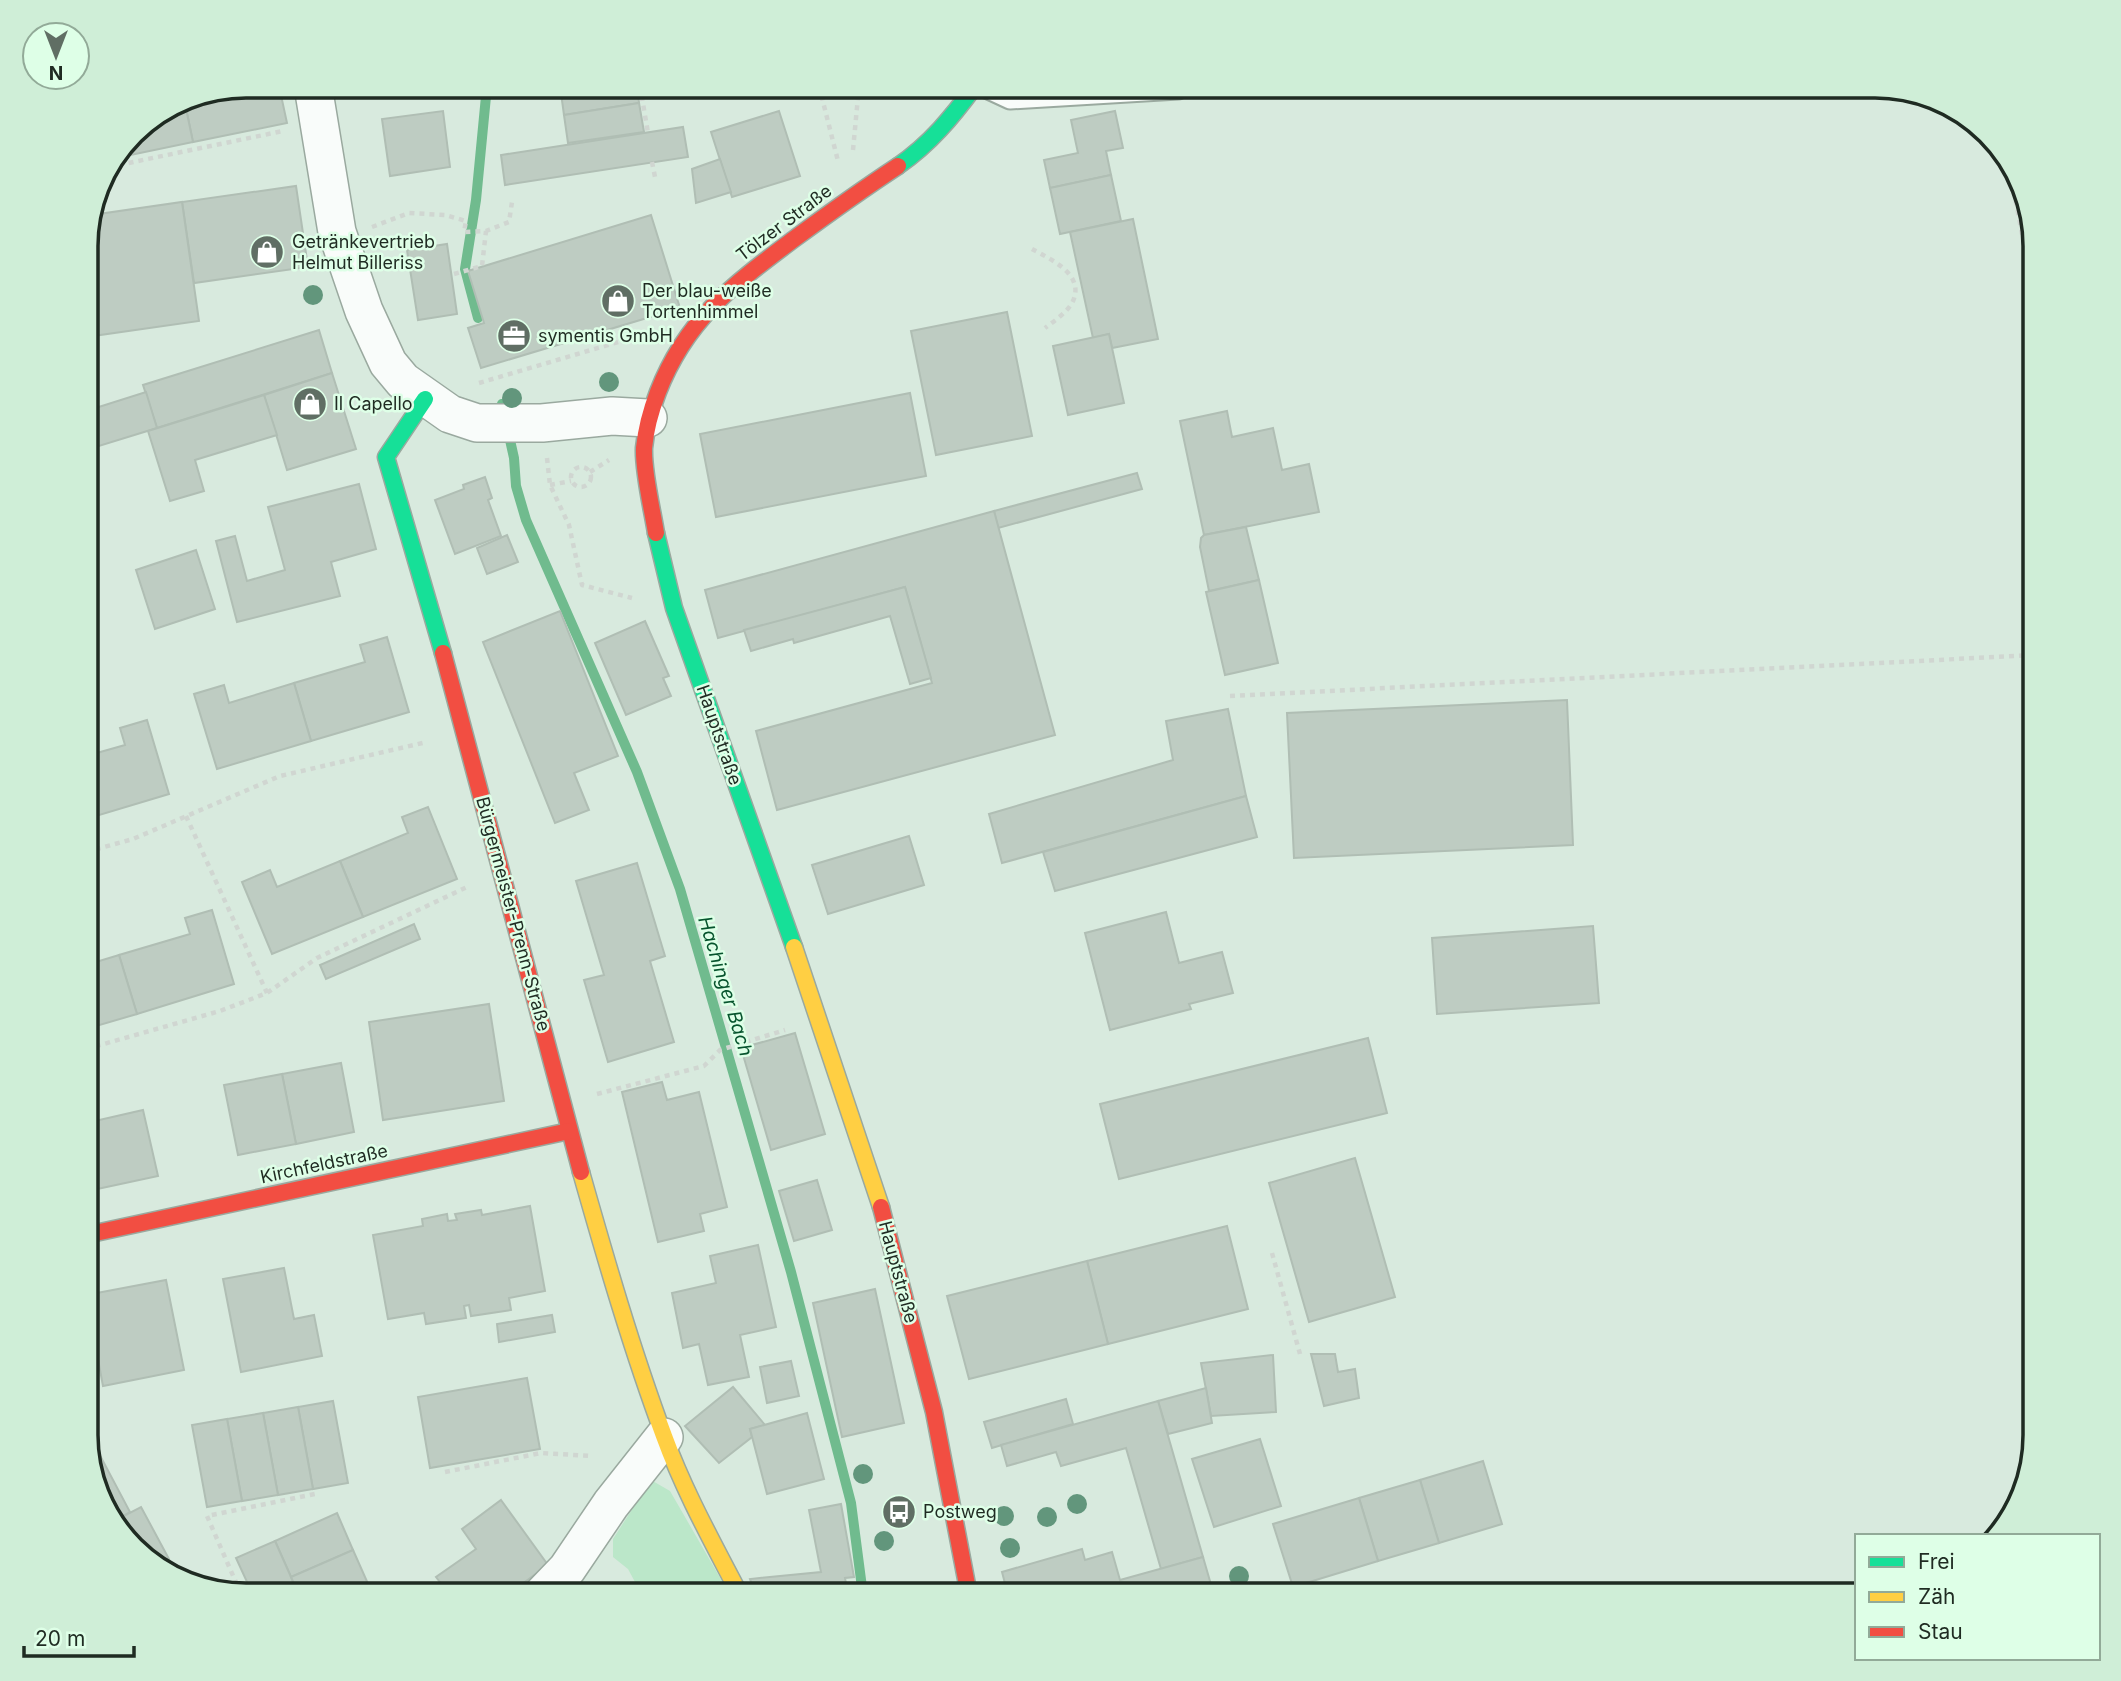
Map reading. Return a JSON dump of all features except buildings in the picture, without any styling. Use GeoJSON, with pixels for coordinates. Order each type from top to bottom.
{"type":"FeatureCollection","features":[{"type":"Feature","properties":{"kind":"street"},"geometry":{"type":"LineString","coordinates":[[315,98],[337,232],[364,311],[388,363],[403,381],[450,414],[511,423],[612,416],[648,418]]}},
{"type":"Feature","properties":{"kind":"street","name":"Tölzer Straße"},"geometry":{"type":"LineString","coordinates":[[648,418],[665,374],[683,340],[710,307],[755,268],[848,199],[916,154],[947,124],[966,98]]}},
{"type":"Feature","properties":{"kind":"street","name":"Bürgermeister-Prenn-Straße"},"geometry":{"type":"LineString","coordinates":[[425,399],[386,457],[423,579],[569,1131],[616,1294],[664,1437],[688,1494],[734,1583]]}},
{"type":"Feature","properties":{"kind":"street","name":"Hauptstraße"},"geometry":{"type":"LineString","coordinates":[[648,418],[644,451],[657,548],[674,608],[819,1019],[878,1196],[934,1412],[968,1583]]}},
{"type":"Feature","properties":{"kind":"street","name":"Kirchfeldstraße"},"geometry":{"type":"LineString","coordinates":[[98,1232],[569,1131]]}},
{"type":"Feature","properties":{"kind":"street"},"geometry":{"type":"LineString","coordinates":[[554,1583],[567,1569],[611,1504],[664,1437]]}},
{"type":"Feature","properties":{"kind":"lane"},"geometry":{"type":"LineString","coordinates":[[1008,98],[1027,98]]}},
{"type":"Feature","properties":{"kind":"path"},"geometry":{"type":"LineString","coordinates":[[642,98],[648,133]]}},
{"type":"Feature","properties":{"kind":"path"},"geometry":{"type":"LineString","coordinates":[[822,98],[848,199]]}},
{"type":"Feature","properties":{"kind":"path"},"geometry":{"type":"LineString","coordinates":[[848,199],[858,98]]}},
{"type":"Feature","properties":{"kind":"path"},"geometry":{"type":"LineString","coordinates":[[123,164],[319,124]]}},
{"type":"Feature","properties":{"kind":"path"},"geometry":{"type":"LineString","coordinates":[[652,162],[655,177]]}},
{"type":"Feature","properties":{"kind":"path"},"geometry":{"type":"LineString","coordinates":[[337,232],[377,226],[409,214],[445,215],[466,221],[464,232],[486,231],[509,222],[512,202]]}},
{"type":"Feature","properties":{"kind":"path"},"geometry":{"type":"LineString","coordinates":[[2016,202],[2022,235]]}},
{"type":"Feature","properties":{"kind":"path"},"geometry":{"type":"LineString","coordinates":[[454,274],[482,266],[486,231]]}},
{"type":"Feature","properties":{"kind":"path"},"geometry":{"type":"LineString","coordinates":[[1032,249],[1067,271],[1075,284],[1075,299],[1068,309],[1045,328]]}},
{"type":"Feature","properties":{"kind":"path"},"geometry":{"type":"LineString","coordinates":[[425,399],[654,331],[683,340]]}},
{"type":"Feature","properties":{"kind":"path"},"geometry":{"type":"LineString","coordinates":[[511,423],[551,485],[569,525],[582,585],[674,608]]}},
{"type":"Feature","properties":{"kind":"path"},"geometry":{"type":"LineString","coordinates":[[576,468],[584,468],[590,472],[590,481],[585,487],[577,487],[571,481],[571,473],[576,468]]}},
{"type":"Feature","properties":{"kind":"path"},"geometry":{"type":"LineString","coordinates":[[551,485],[571,481]]}},
{"type":"Feature","properties":{"kind":"path"},"geometry":{"type":"LineString","coordinates":[[1230,695],[2023,656]]}},
{"type":"Feature","properties":{"kind":"path"},"geometry":{"type":"LineString","coordinates":[[98,849],[133,839],[280,776],[438,739]]}},
{"type":"Feature","properties":{"kind":"path"},"geometry":{"type":"LineString","coordinates":[[186,816],[267,993]]}},
{"type":"Feature","properties":{"kind":"path"},"geometry":{"type":"LineString","coordinates":[[98,1046],[220,1011],[267,993],[317,958],[471,885]]}},
{"type":"Feature","properties":{"kind":"path"},"geometry":{"type":"LineString","coordinates":[[596,1094],[705,1066],[720,1051],[735,1044],[789,1028]]}},
{"type":"Feature","properties":{"kind":"path"},"geometry":{"type":"LineString","coordinates":[[1272,1252],[1300,1354]]}},
{"type":"Feature","properties":{"kind":"path"},"geometry":{"type":"LineString","coordinates":[[445,1472],[541,1453],[592,1456]]}},
{"type":"Feature","properties":{"kind":"path"},"geometry":{"type":"LineString","coordinates":[[237,1583],[207,1516],[315,1494]]}},
{"type":"Feature","properties":{"kind":"green space"},"geometry":{"type":"Polygon","coordinates":[[[651,1480],[670,1491],[723,1583],[636,1583],[628,1569],[613,1557],[613,1539],[651,1480]]]}},
{"type":"Feature","properties":{"kind":"waterway","name":"Hachinger Bach"},"geometry":{"type":"LineString","coordinates":[[478,318],[465,269],[476,200],[486,98]]}},
{"type":"Feature","properties":{"kind":"waterway","name":"Hachinger Bach"},"geometry":{"type":"LineString","coordinates":[[502,404],[514,458],[516,486],[526,520],[637,772],[680,889],[791,1272],[851,1503],[861,1583]]}},
{"type":"Feature","properties":{"kind":"traffic: fast"},"geometry":{"type":"LineString","coordinates":[[898,166],[940,129],[966,98]]}},
{"type":"Feature","properties":{"kind":"traffic: fast"},"geometry":{"type":"LineString","coordinates":[[425,399],[386,457],[443,653]]}},
{"type":"Feature","properties":{"kind":"traffic: fast"},"geometry":{"type":"LineString","coordinates":[[656,533],[674,608],[794,947]]}},
{"type":"Feature","properties":{"kind":"traffic: slow"},"geometry":{"type":"LineString","coordinates":[[794,947],[881,1207]]}},
{"type":"Feature","properties":{"kind":"traffic: slow"},"geometry":{"type":"LineString","coordinates":[[581,1172],[652,1404],[690,1497],[734,1583]]}},
{"type":"Feature","properties":{"kind":"traffic: jam"},"geometry":{"type":"LineString","coordinates":[[656,533],[644,448],[649,419],[658,392],[669,366],[683,344],[714,305],[751,272],[898,166]]}},
{"type":"Feature","properties":{"kind":"traffic: jam"},"geometry":{"type":"LineString","coordinates":[[443,653],[581,1172]]}},
{"type":"Feature","properties":{"kind":"traffic: jam"},"geometry":{"type":"LineString","coordinates":[[98,1232],[569,1131]]}},
{"type":"Feature","properties":{"kind":"traffic: jam"},"geometry":{"type":"LineString","coordinates":[[881,1207],[934,1412],[967,1583]]}},
{"type":"Feature","properties":{"kind":"place","name":"Getränkevertrieb Helmut Billeriss"},"geometry":{"type":"Point","coordinates":[267,252]}},
{"type":"Feature","properties":{"kind":"place","name":"Der blau-weiße Tortenhimmel"},"geometry":{"type":"Point","coordinates":[618,301]}},
{"type":"Feature","properties":{"kind":"place","name":"symentis GmbH"},"geometry":{"type":"Point","coordinates":[514,336]}},
{"type":"Feature","properties":{"kind":"place","name":"Il Capello"},"geometry":{"type":"Point","coordinates":[310,404]}},
{"type":"Feature","properties":{"kind":"place","name":"Postweg"},"geometry":{"type":"Point","coordinates":[899,1512]}}]}
